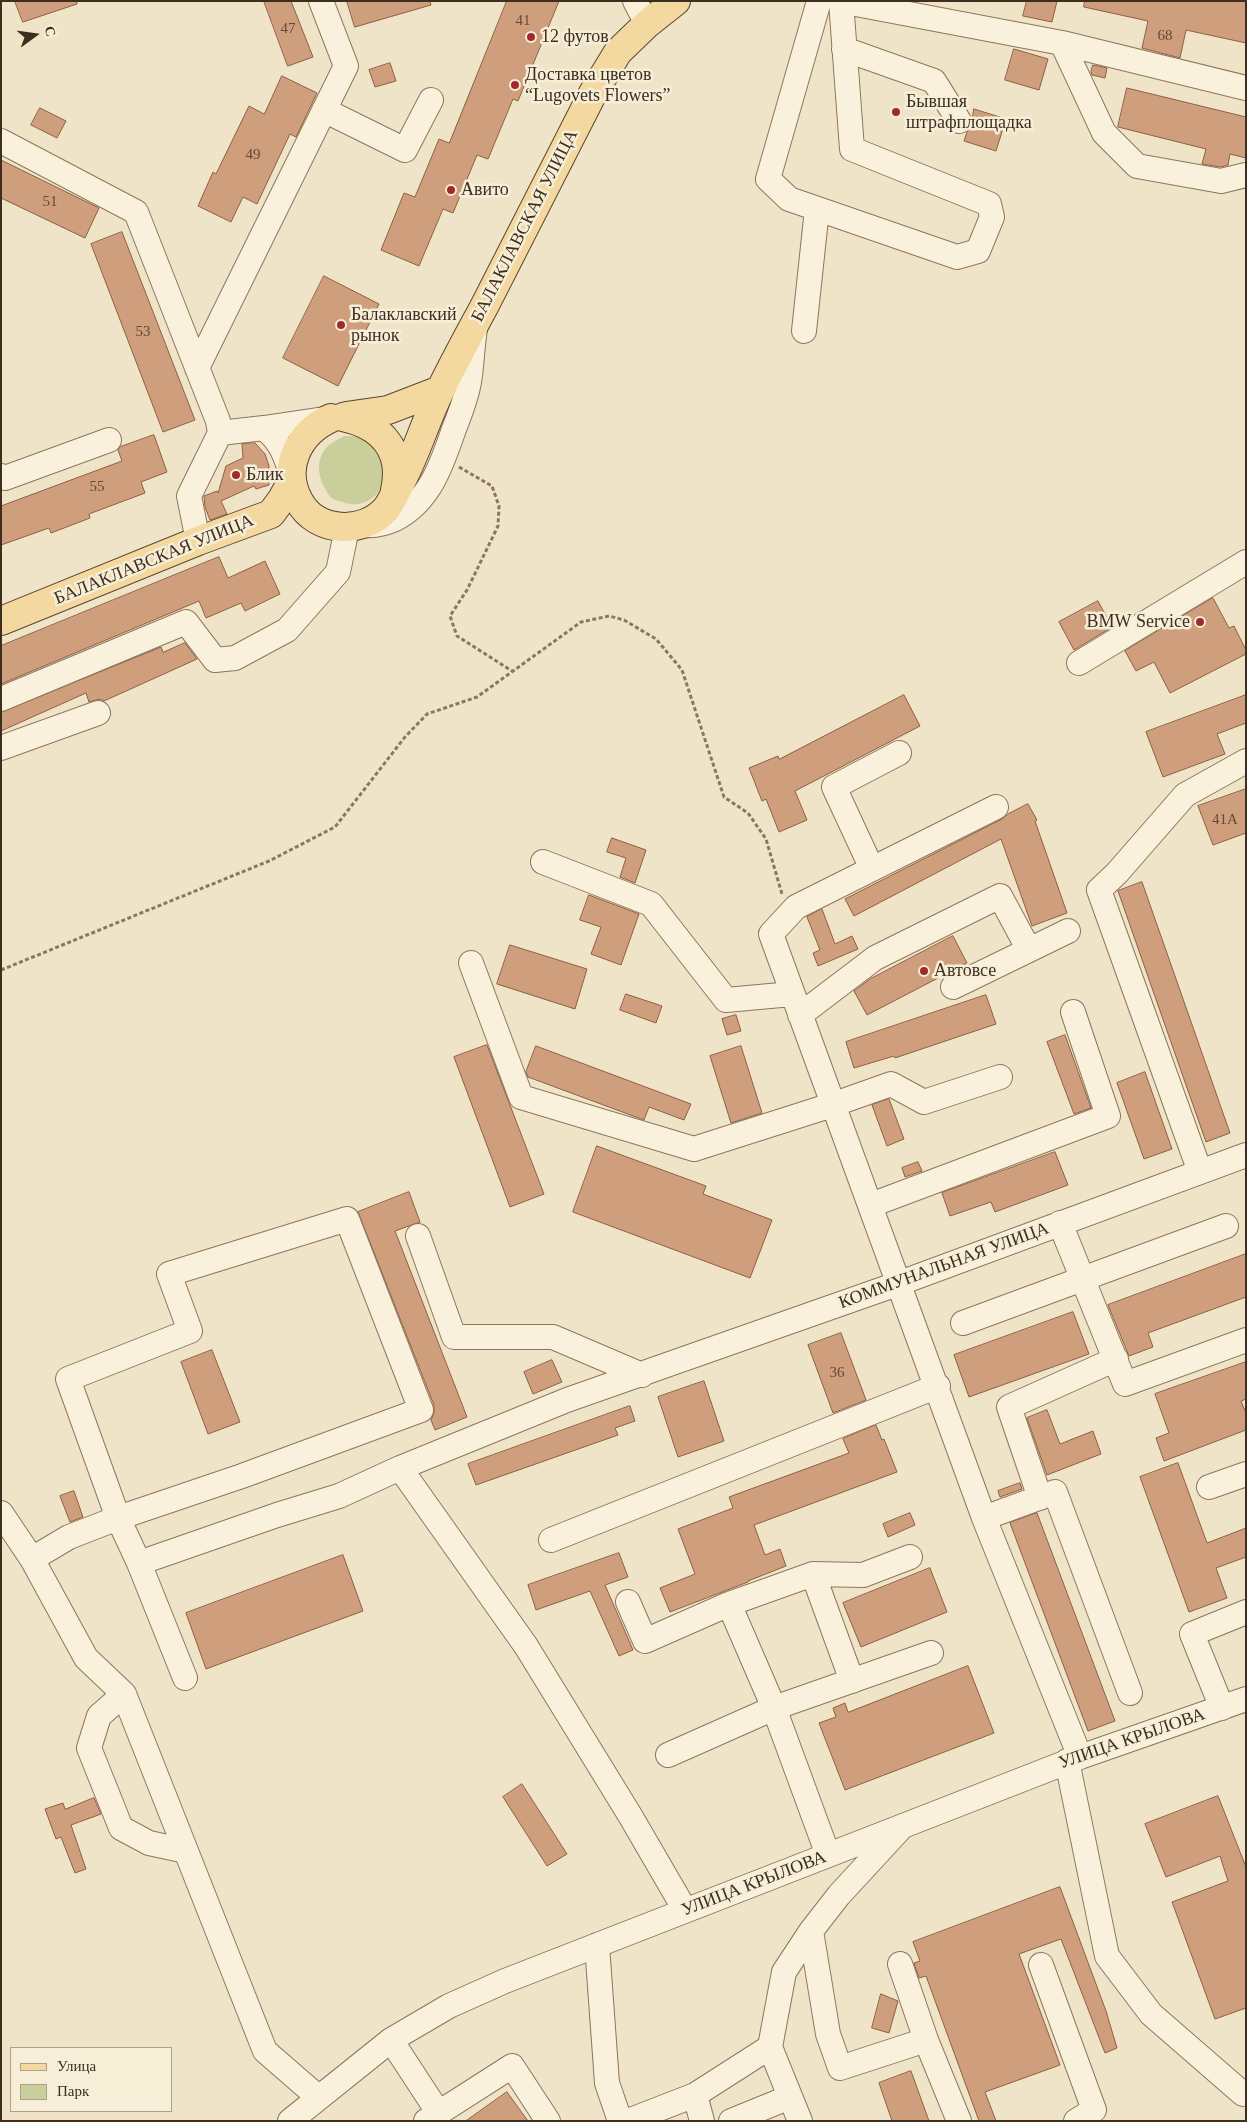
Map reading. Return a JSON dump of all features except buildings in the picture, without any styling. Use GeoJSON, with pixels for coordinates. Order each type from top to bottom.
{"type":"FeatureCollection","features":[{"type":"Feature","properties":{"kind":"main road","name":"БАЛАКЛАВСКАЯ УЛИЦА"},"geometry":{"type":"LineString","coordinates":[[355,526],[375,518],[386,508],[394,495],[414,456],[440,390],[593,93],[641,13],[676,1]]}},
{"type":"Feature","properties":{"kind":"main road","name":"БАЛАКЛАВСКАЯ УЛИЦА"},"geometry":{"type":"LineString","coordinates":[[1,621],[198,541],[271,514],[282,499],[292,477],[292,461],[302,439],[315,426],[337,417],[388,410],[440,390]]}},
{"type":"Feature","properties":{"kind":"main road"},"geometry":{"type":"LineString","coordinates":[[337,417],[360,421],[376,430],[388,443],[396,460],[398,478],[394,495]]}},
{"type":"Feature","properties":{"kind":"main road"},"geometry":{"type":"LineString","coordinates":[[292,477],[295,494],[308,512],[326,524],[355,526]]}},
{"type":"Feature","properties":{"kind":"main road"},"geometry":{"type":"LineString","coordinates":[[271,514],[308,512]]}},
{"type":"Feature","properties":{"kind":"street"},"geometry":{"type":"LineString","coordinates":[[197,368],[346,66],[321,1]]}},
{"type":"Feature","properties":{"kind":"street"},"geometry":{"type":"LineString","coordinates":[[818,1],[768,179],[789,199],[957,258],[978,251],[992,217],[989,204],[852,149],[841,1],[1062,43],[1246,88]]}},
{"type":"Feature","properties":{"kind":"street"},"geometry":{"type":"LineString","coordinates":[[1062,43],[1104,133],[1137,166],[1221,181],[1246,175]]}},
{"type":"Feature","properties":{"kind":"street"},"geometry":{"type":"LineString","coordinates":[[844,49],[934,80],[959,121]]}},
{"type":"Feature","properties":{"kind":"street"},"geometry":{"type":"LineString","coordinates":[[324,110],[405,150],[431,100]]}},
{"type":"Feature","properties":{"kind":"street"},"geometry":{"type":"LineString","coordinates":[[1,141],[136,212],[217,414],[220,432],[189,496],[198,541]]}},
{"type":"Feature","properties":{"kind":"street"},"geometry":{"type":"LineString","coordinates":[[804,331],[817,209]]}},
{"type":"Feature","properties":{"kind":"street"},"geometry":{"type":"LineString","coordinates":[[1,699],[186,622],[215,660],[235,658],[287,630],[338,572],[355,526],[376,526],[405,514],[418,503],[444,460],[467,390],[476,323]]}},
{"type":"Feature","properties":{"kind":"street"},"geometry":{"type":"LineString","coordinates":[[220,432],[264,428],[337,417]]}},
{"type":"Feature","properties":{"kind":"street"},"geometry":{"type":"LineString","coordinates":[[264,428],[275,437],[282,447],[292,477]]}},
{"type":"Feature","properties":{"kind":"street"},"geometry":{"type":"LineString","coordinates":[[1,476],[5,478],[109,440]]}},
{"type":"Feature","properties":{"kind":"street"},"geometry":{"type":"LineString","coordinates":[[1079,663],[1246,562]]}},
{"type":"Feature","properties":{"kind":"street"},"geometry":{"type":"LineString","coordinates":[[1,748],[98,713]]}},
{"type":"Feature","properties":{"kind":"street"},"geometry":{"type":"LineString","coordinates":[[872,869],[834,787],[899,753]]}},
{"type":"Feature","properties":{"kind":"street"},"geometry":{"type":"LineString","coordinates":[[1200,1172],[1099,890],[1118,873],[1185,795],[1246,761]]}},
{"type":"Feature","properties":{"kind":"street"},"geometry":{"type":"LineString","coordinates":[[996,807],[796,907],[771,934],[832,1106],[900,1283],[1073,1759],[1107,1956],[1151,2014],[1245,2094]]}},
{"type":"Feature","properties":{"kind":"street"},"geometry":{"type":"LineString","coordinates":[[543,862],[651,904],[726,1000],[796,1004],[875,958],[1000,896],[1029,950]]}},
{"type":"Feature","properties":{"kind":"street"},"geometry":{"type":"LineString","coordinates":[[953,987],[1068,931]]}},
{"type":"Feature","properties":{"kind":"street"},"geometry":{"type":"LineString","coordinates":[[471,963],[521,1097],[694,1149],[832,1106],[891,1084],[924,1102],[1000,1077]]}},
{"type":"Feature","properties":{"kind":"street"},"geometry":{"type":"LineString","coordinates":[[871,1205],[1108,1116],[1073,1012]]}},
{"type":"Feature","properties":{"kind":"street","name":"КОММУНАЛЬНАЯ УЛИЦА"},"geometry":{"type":"LineString","coordinates":[[140,1563],[276,1515],[338,1496],[400,1468],[567,1400],[900,1283],[1246,1155]]}},
{"type":"Feature","properties":{"kind":"street"},"geometry":{"type":"LineString","coordinates":[[32,1559],[69,1537],[118,1518],[242,1476],[421,1410],[347,1219],[170,1274],[190,1331],[68,1379],[118,1518],[140,1563],[185,1678]]}},
{"type":"Feature","properties":{"kind":"street"},"geometry":{"type":"LineString","coordinates":[[1060,1223],[1126,1384],[1246,1340]]}},
{"type":"Feature","properties":{"kind":"street"},"geometry":{"type":"LineString","coordinates":[[963,1323],[1226,1226]]}},
{"type":"Feature","properties":{"kind":"street"},"geometry":{"type":"LineString","coordinates":[[418,1236],[454,1337],[550,1336],[642,1375]]}},
{"type":"Feature","properties":{"kind":"street"},"geometry":{"type":"LineString","coordinates":[[1040,1498],[1009,1407],[1116,1360]]}},
{"type":"Feature","properties":{"kind":"street"},"geometry":{"type":"LineString","coordinates":[[551,1540],[938,1386]]}},
{"type":"Feature","properties":{"kind":"street"},"geometry":{"type":"LineString","coordinates":[[400,1468],[526,1646],[631,1817],[685,1910]]}},
{"type":"Feature","properties":{"kind":"street"},"geometry":{"type":"LineString","coordinates":[[1209,1487],[1246,1474]]}},
{"type":"Feature","properties":{"kind":"street"},"geometry":{"type":"LineString","coordinates":[[984,1518],[1055,1492],[1130,1693]]}},
{"type":"Feature","properties":{"kind":"street"},"geometry":{"type":"LineString","coordinates":[[1,1513],[32,1559],[86,1658],[124,1694],[265,2051],[318,2097]]}},
{"type":"Feature","properties":{"kind":"street"},"geometry":{"type":"LineString","coordinates":[[628,1602],[645,1641],[729,1604],[813,1574],[863,1575],[910,1557]]}},
{"type":"Feature","properties":{"kind":"street"},"geometry":{"type":"LineString","coordinates":[[813,1574],[852,1681]]}},
{"type":"Feature","properties":{"kind":"street"},"geometry":{"type":"LineString","coordinates":[[729,1604],[774,1708],[828,1855]]}},
{"type":"Feature","properties":{"kind":"street"},"geometry":{"type":"LineString","coordinates":[[1222,1708],[1192,1634],[1246,1612]]}},
{"type":"Feature","properties":{"kind":"street"},"geometry":{"type":"LineString","coordinates":[[668,1755],[774,1708],[931,1654]]}},
{"type":"Feature","properties":{"kind":"street"},"geometry":{"type":"LineString","coordinates":[[124,1694],[99,1716],[89,1748],[121,1828],[148,1843],[186,1851]]}},
{"type":"Feature","properties":{"kind":"street","name":"УЛИЦА КРЫЛОВА"},"geometry":{"type":"LineString","coordinates":[[290,2121],[392,2040],[449,2006],[505,1981],[1073,1759],[1246,1699]]}},
{"type":"Feature","properties":{"kind":"street"},"geometry":{"type":"LineString","coordinates":[[800,2121],[770,2047],[784,1972],[811,1930],[839,1895],[904,1825]]}},
{"type":"Feature","properties":{"kind":"street"},"geometry":{"type":"LineString","coordinates":[[811,1930],[828,2034],[840,2068],[926,2040]]}},
{"type":"Feature","properties":{"kind":"street"},"geometry":{"type":"LineString","coordinates":[[597,1945],[607,2082],[620,2121]]}},
{"type":"Feature","properties":{"kind":"street"},"geometry":{"type":"LineString","coordinates":[[900,1964],[926,2040],[959,2121]]}},
{"type":"Feature","properties":{"kind":"street"},"geometry":{"type":"LineString","coordinates":[[1041,1965],[1094,2110],[1076,2121]]}},
{"type":"Feature","properties":{"kind":"street"},"geometry":{"type":"LineString","coordinates":[[392,2040],[432,2116],[512,2066],[548,2121]]}},
{"type":"Feature","properties":{"kind":"street"},"geometry":{"type":"LineString","coordinates":[[628,2121],[695,2095],[770,2047]]}},
{"type":"Feature","properties":{"kind":"street"},"geometry":{"type":"LineString","coordinates":[[695,2095],[702,2121]]}},
{"type":"Feature","properties":{"kind":"street"},"geometry":{"type":"LineString","coordinates":[[731,2121],[790,2097]]}},
{"type":"Feature","properties":{"kind":"path"},"geometry":{"type":"LineString","coordinates":[[444,460],[470,472],[492,486],[499,506],[498,526],[467,590],[450,616],[457,636],[512,671]]}},
{"type":"Feature","properties":{"kind":"path"},"geometry":{"type":"LineString","coordinates":[[1,970],[48,949],[269,861],[335,827],[405,737],[427,714],[477,697],[581,622],[609,616],[624,620],[656,639],[682,670],[724,797],[748,813],[766,839],[775,865],[788,916]]}},
{"type":"Feature","properties":{"kind":"green space"},"geometry":{"type":"Polygon","coordinates":[[[344,436],[363,437],[375,444],[383,455],[386,468],[379,492],[369,500],[357,504],[331,498],[320,477],[319,464],[323,452],[344,436]]]}},
{"type":"Feature","properties":{"kind":"place","name":"12 футов"},"geometry":{"type":"Point","coordinates":[531,37]}},
{"type":"Feature","properties":{"kind":"place","name":"Доставка цветов “Lugovets Flowers”"},"geometry":{"type":"Point","coordinates":[515,85]}},
{"type":"Feature","properties":{"kind":"place","name":"Бывшая штрафплощадка"},"geometry":{"type":"Point","coordinates":[896,112]}},
{"type":"Feature","properties":{"kind":"place","name":"Авито"},"geometry":{"type":"Point","coordinates":[451,190]}},
{"type":"Feature","properties":{"kind":"place","name":"Балаклавский рынок"},"geometry":{"type":"Point","coordinates":[341,325]}},
{"type":"Feature","properties":{"kind":"place","name":"Блик"},"geometry":{"type":"Point","coordinates":[236,475]}},
{"type":"Feature","properties":{"kind":"place","name":"BMW Service"},"geometry":{"type":"Point","coordinates":[1200,622]}},
{"type":"Feature","properties":{"kind":"place","name":"Автовсе"},"geometry":{"type":"Point","coordinates":[924,971]}}]}
